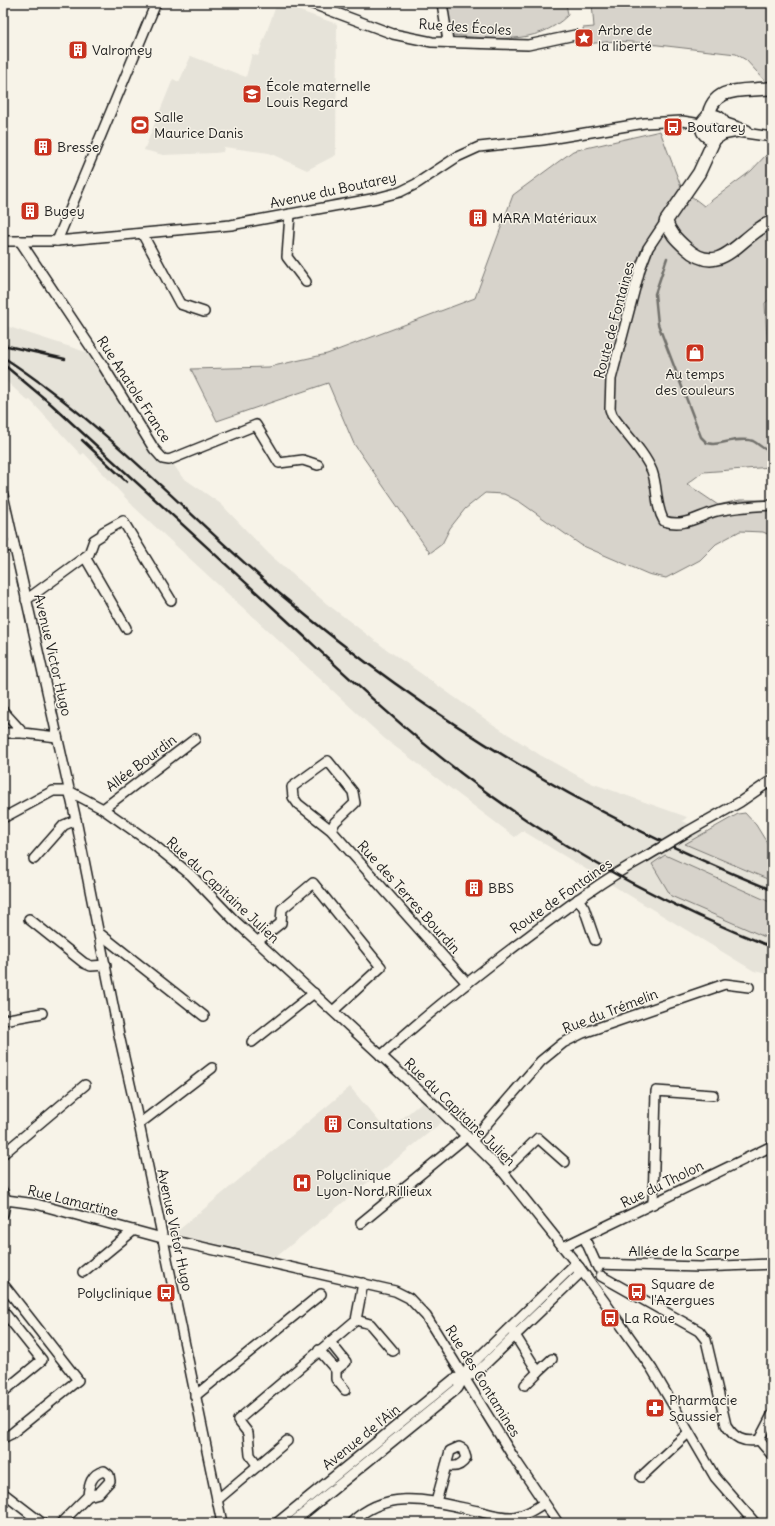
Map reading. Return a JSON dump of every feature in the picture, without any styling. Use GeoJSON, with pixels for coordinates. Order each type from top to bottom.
{"type":"FeatureCollection","features":[{"type":"Feature","properties":{"kind":"main road"},"geometry":{"type":"LineString","coordinates":[[772,88],[744,91],[722,99],[712,126],[704,160],[695,179],[666,221],[669,230],[690,252],[710,259],[729,255],[758,228],[772,222]]}},
{"type":"Feature","properties":{"kind":"street"},"geometry":{"type":"LineString","coordinates":[[57,241],[156,3]]}},
{"type":"Feature","properties":{"kind":"street","name":"Rue des Écoles"},"geometry":{"type":"LineString","coordinates":[[310,3],[393,34],[432,42],[528,45],[575,35]]}},
{"type":"Feature","properties":{"kind":"street"},"geometry":{"type":"LineString","coordinates":[[442,3],[448,42]]}},
{"type":"Feature","properties":{"kind":"street","name":"Avenue du Boutarey"},"geometry":{"type":"LineString","coordinates":[[3,241],[57,241],[143,235],[231,225],[377,198],[400,192],[416,184],[457,157],[479,147],[543,140],[645,123],[682,121],[738,132],[772,136]]}},
{"type":"Feature","properties":{"kind":"street"},"geometry":{"type":"LineString","coordinates":[[290,214],[287,257],[306,282]]}},
{"type":"Feature","properties":{"kind":"street","name":"Route de Fontaines"},"geometry":{"type":"LineString","coordinates":[[666,221],[648,248],[638,276],[610,379],[610,408],[612,415],[640,451],[651,470],[657,487],[659,513],[664,521],[674,525],[684,524],[715,511],[741,506],[772,505]]}},
{"type":"Feature","properties":{"kind":"street"},"geometry":{"type":"LineString","coordinates":[[143,235],[180,304],[204,312]]}},
{"type":"Feature","properties":{"kind":"street","name":"Rue Anatole France"},"geometry":{"type":"LineString","coordinates":[[20,241],[102,364],[154,449],[164,459],[169,460],[256,425],[279,463],[303,460],[318,465]]}},
{"type":"Feature","properties":{"kind":"street","name":"Avenue Victor Hugo"},"geometry":{"type":"LineString","coordinates":[[3,495],[76,820],[119,1035],[222,1523]]}},
{"type":"Feature","properties":{"kind":"street"},"geometry":{"type":"LineString","coordinates":[[26,600],[89,554],[94,540],[102,535],[103,532],[123,521],[171,600]]}},
{"type":"Feature","properties":{"kind":"street"},"geometry":{"type":"LineString","coordinates":[[3,548],[14,545]]}},
{"type":"Feature","properties":{"kind":"street"},"geometry":{"type":"LineString","coordinates":[[85,557],[126,628]]}},
{"type":"Feature","properties":{"kind":"street"},"geometry":{"type":"LineString","coordinates":[[3,711],[22,733]]}},
{"type":"Feature","properties":{"kind":"street"},"geometry":{"type":"LineString","coordinates":[[3,733],[22,733],[57,737]]}},
{"type":"Feature","properties":{"kind":"street","name":"Allée Bourdin"},"geometry":{"type":"LineString","coordinates":[[104,809],[195,739]]}},
{"type":"Feature","properties":{"kind":"street","name":"Rue des Terres Bourdin"},"geometry":{"type":"LineString","coordinates":[[331,830],[335,822],[355,803],[354,792],[328,761],[292,787],[293,797],[298,804],[331,830],[467,983]]}},
{"type":"Feature","properties":{"kind":"street","name":"Route de Fontaines"},"geometry":{"type":"LineString","coordinates":[[381,1056],[467,983],[578,898],[614,874],[740,802],[772,780]]}},
{"type":"Feature","properties":{"kind":"street"},"geometry":{"type":"LineString","coordinates":[[3,818],[54,791],[69,791]]}},
{"type":"Feature","properties":{"kind":"street","name":"Rue du Capitaine Julien"},"geometry":{"type":"LineString","coordinates":[[69,791],[104,809],[154,845],[191,875],[258,941],[470,1139],[503,1172],[593,1286],[652,1369],[715,1477],[755,1523]]}},
{"type":"Feature","properties":{"kind":"street"},"geometry":{"type":"LineString","coordinates":[[34,859],[64,825],[76,820]]}},
{"type":"Feature","properties":{"kind":"street"},"geometry":{"type":"LineString","coordinates":[[258,941],[281,922],[282,909],[314,883],[381,967],[333,1011]]}},
{"type":"Feature","properties":{"kind":"street"},"geometry":{"type":"LineString","coordinates":[[578,898],[584,908],[595,940]]}},
{"type":"Feature","properties":{"kind":"street"},"geometry":{"type":"LineString","coordinates":[[29,919],[84,963],[91,966],[106,965]]}},
{"type":"Feature","properties":{"kind":"street"},"geometry":{"type":"LineString","coordinates":[[99,933],[204,1016]]}},
{"type":"Feature","properties":{"kind":"street","name":"Rue du Trémelin"},"geometry":{"type":"LineString","coordinates":[[361,1222],[470,1139],[541,1061],[563,1043],[583,1033],[725,984],[749,987]]}},
{"type":"Feature","properties":{"kind":"street"},"geometry":{"type":"LineString","coordinates":[[252,1042],[314,993]]}},
{"type":"Feature","properties":{"kind":"street"},"geometry":{"type":"LineString","coordinates":[[3,1020],[42,1013]]}},
{"type":"Feature","properties":{"kind":"street"},"geometry":{"type":"LineString","coordinates":[[139,1124],[212,1068]]}},
{"type":"Feature","properties":{"kind":"street"},"geometry":{"type":"LineString","coordinates":[[3,1154],[85,1085]]}},
{"type":"Feature","properties":{"kind":"street"},"geometry":{"type":"LineString","coordinates":[[653,1204],[656,1091],[713,1095]]}},
{"type":"Feature","properties":{"kind":"street"},"geometry":{"type":"LineString","coordinates":[[503,1172],[538,1138],[565,1162]]}},
{"type":"Feature","properties":{"kind":"street","name":"Rue du Tholon"},"geometry":{"type":"LineString","coordinates":[[563,1247],[772,1146]]}},
{"type":"Feature","properties":{"kind":"street"},"geometry":{"type":"LineString","coordinates":[[3,1214],[4,1196]]}},
{"type":"Feature","properties":{"kind":"street","name":"Rue Lamartine"},"geometry":{"type":"LineString","coordinates":[[4,1196],[162,1238]]}},
{"type":"Feature","properties":{"kind":"street","name":"Rue Lamartine"},"geometry":{"type":"LineString","coordinates":[[83,1272],[134,1230]]}},
{"type":"Feature","properties":{"kind":"street"},"geometry":{"type":"LineString","coordinates":[[584,1237],[601,1276],[699,1331],[706,1340],[726,1425],[733,1435],[741,1440],[750,1442],[759,1440],[772,1415]]}},
{"type":"Feature","properties":{"kind":"street","name":"Rue des Contamines"},"geometry":{"type":"LineString","coordinates":[[162,1238],[395,1291],[409,1298],[418,1306],[558,1523]]}},
{"type":"Feature","properties":{"kind":"street","name":"Allée de la Scarpe"},"geometry":{"type":"LineString","coordinates":[[596,1264],[700,1267],[772,1264]]}},
{"type":"Feature","properties":{"kind":"street","name":"Avenue de l'Ain"},"geometry":{"type":"LineString","coordinates":[[292,1523],[458,1388],[469,1367],[513,1331],[572,1267],[579,1267]]}},
{"type":"Feature","properties":{"kind":"street"},"geometry":{"type":"LineString","coordinates":[[593,1286],[601,1276]]}},
{"type":"Feature","properties":{"kind":"street"},"geometry":{"type":"LineString","coordinates":[[3,1284],[78,1380],[11,1434],[5,1437],[3,1435]]}},
{"type":"Feature","properties":{"kind":"street"},"geometry":{"type":"LineString","coordinates":[[258,1466],[250,1455],[248,1433],[238,1420],[356,1320],[363,1284]]}},
{"type":"Feature","properties":{"kind":"street"},"geometry":{"type":"LineString","coordinates":[[195,1396],[321,1294]]}},
{"type":"Feature","properties":{"kind":"street"},"geometry":{"type":"LineString","coordinates":[[3,1311],[42,1360]]}},
{"type":"Feature","properties":{"kind":"street"},"geometry":{"type":"LineString","coordinates":[[356,1320],[370,1324],[393,1351]]}},
{"type":"Feature","properties":{"kind":"street"},"geometry":{"type":"LineString","coordinates":[[513,1331],[538,1372]]}},
{"type":"Feature","properties":{"kind":"street"},"geometry":{"type":"LineString","coordinates":[[330,1342],[346,1362],[336,1370]]}},
{"type":"Feature","properties":{"kind":"street"},"geometry":{"type":"LineString","coordinates":[[320,1350],[336,1370],[336,1379],[345,1390]]}},
{"type":"Feature","properties":{"kind":"street"},"geometry":{"type":"LineString","coordinates":[[3,1392],[55,1351]]}},
{"type":"Feature","properties":{"kind":"street"},"geometry":{"type":"LineString","coordinates":[[525,1385],[552,1359]]}},
{"type":"Feature","properties":{"kind":"street","name":"Avenue de l'Ain"},"geometry":{"type":"LineString","coordinates":[[277,1523],[454,1379],[464,1377]]}},
{"type":"Feature","properties":{"kind":"street"},"geometry":{"type":"LineString","coordinates":[[641,1477],[688,1432]]}},
{"type":"Feature","properties":{"kind":"street"},"geometry":{"type":"LineString","coordinates":[[759,1440],[772,1454]]}},
{"type":"Feature","properties":{"kind":"street"},"geometry":{"type":"LineString","coordinates":[[217,1500],[287,1441]]}},
{"type":"Feature","properties":{"kind":"street"},"geometry":{"type":"LineString","coordinates":[[436,1502],[446,1465]]}},
{"type":"Feature","properties":{"kind":"street"},"geometry":{"type":"LineString","coordinates":[[3,1493],[42,1523]]}},
{"type":"Feature","properties":{"kind":"street"},"geometry":{"type":"LineString","coordinates":[[62,1523],[88,1496]]}},
{"type":"Feature","properties":{"kind":"street"},"geometry":{"type":"LineString","coordinates":[[351,1523],[364,1513],[387,1503],[414,1499],[436,1502],[496,1519],[521,1515],[544,1502]]}},
{"type":"Feature","properties":{"kind":"shaded area"},"geometry":{"type":"Polygon","coordinates":[[[277,3],[337,24],[336,155],[307,170],[269,153],[224,147],[223,152],[163,155],[144,150],[173,79],[179,82],[191,56],[246,77],[252,54],[258,56],[277,3]]]}},
{"type":"Feature","properties":{"kind":"shaded area"},"geometry":{"type":"Polygon","coordinates":[[[446,3],[566,3],[568,15],[555,25],[542,32],[527,36],[512,38],[481,38],[450,35],[446,3]]]}},
{"type":"Feature","properties":{"kind":"shaded area"},"geometry":{"type":"Polygon","coordinates":[[[592,3],[772,3],[772,82],[768,84],[746,60],[736,54],[632,42],[616,41],[585,44],[583,28],[594,27],[592,3]]]}},
{"type":"Feature","properties":{"kind":"shaded area"},"geometry":{"type":"Polygon","coordinates":[[[660,131],[682,189],[704,206],[751,171],[766,155],[772,161],[772,297],[765,303],[767,340],[772,341],[772,467],[703,472],[687,484],[718,505],[740,500],[772,500],[772,536],[763,532],[740,531],[716,544],[700,560],[666,578],[648,574],[581,545],[520,502],[504,494],[485,493],[465,509],[450,528],[442,544],[430,553],[354,444],[328,383],[217,421],[191,369],[269,367],[327,354],[475,298],[513,195],[573,151],[660,131]]]}},
{"type":"Feature","properties":{"kind":"shaded area"},"geometry":{"type":"Polygon","coordinates":[[[3,325],[89,353],[155,456],[165,464],[172,462],[182,477],[221,504],[269,554],[327,604],[382,646],[491,723],[540,755],[591,783],[687,817],[683,821],[772,865],[772,975],[754,971],[523,831],[515,837],[385,739],[134,507],[84,453],[81,455],[30,400],[28,401],[4,379],[3,325]]]}},
{"type":"Feature","properties":{"kind":"shaded area"},"geometry":{"type":"Polygon","coordinates":[[[745,813],[756,825],[772,851],[772,881],[685,844],[738,814],[745,813]]]}},
{"type":"Feature","properties":{"kind":"shaded area"},"geometry":{"type":"Polygon","coordinates":[[[665,855],[772,903],[772,940],[671,896],[652,864],[665,855]]]}},
{"type":"Feature","properties":{"kind":"shaded area","name":"Polyclinique Lyon-Nord Rillieux"},"geometry":{"type":"Polygon","coordinates":[[[350,1087],[387,1131],[422,1102],[442,1122],[276,1257],[174,1234],[350,1087]]]}},
{"type":"Feature","properties":{"kind":"waterway"},"geometry":{"type":"LineString","coordinates":[[667,258],[655,294],[658,324],[701,437],[707,443],[713,444],[738,440],[749,440],[766,450],[772,451]]}},
{"type":"Feature","properties":{"kind":"railway"},"geometry":{"type":"LineString","coordinates":[[3,345],[65,359]]}},
{"type":"Feature","properties":{"kind":"railway"},"geometry":{"type":"LineString","coordinates":[[3,357],[41,383],[77,411],[280,594],[336,639],[453,723],[514,762],[640,831],[705,862],[772,890]]}},
{"type":"Feature","properties":{"kind":"railway"},"geometry":{"type":"LineString","coordinates":[[3,364],[51,404],[369,696],[462,774],[534,825],[611,871],[690,912],[772,947]]}},
{"type":"Feature","properties":{"kind":"railway"},"geometry":{"type":"LineString","coordinates":[[82,440],[127,482]]}},
{"type":"Feature","properties":{"kind":"place","name":"Arbre de la liberté"},"geometry":{"type":"Point","coordinates":[584,38]}},
{"type":"Feature","properties":{"kind":"place","name":"Valromey"},"geometry":{"type":"Point","coordinates":[78,50]}},
{"type":"Feature","properties":{"kind":"place","name":"École maternelle Louis Regard"},"geometry":{"type":"Point","coordinates":[252,94]}},
{"type":"Feature","properties":{"kind":"place","name":"Salle Maurice Danis"},"geometry":{"type":"Point","coordinates":[140,125]}},
{"type":"Feature","properties":{"kind":"place","name":"Boutarey"},"geometry":{"type":"Point","coordinates":[673,127]}},
{"type":"Feature","properties":{"kind":"place","name":"Bresse"},"geometry":{"type":"Point","coordinates":[43,147]}},
{"type":"Feature","properties":{"kind":"place","name":"Bugey"},"geometry":{"type":"Point","coordinates":[30,211]}},
{"type":"Feature","properties":{"kind":"place","name":"MARA Matériaux"},"geometry":{"type":"Point","coordinates":[478,218]}},
{"type":"Feature","properties":{"kind":"place","name":"Au temps des couleurs"},"geometry":{"type":"Point","coordinates":[695,353]}},
{"type":"Feature","properties":{"kind":"place","name":"BBS"},"geometry":{"type":"Point","coordinates":[474,888]}},
{"type":"Feature","properties":{"kind":"place","name":"Consultations"},"geometry":{"type":"Point","coordinates":[333,1124]}},
{"type":"Feature","properties":{"kind":"place","name":"Polyclinique Lyon-Nord Rillieux"},"geometry":{"type":"Point","coordinates":[302,1183]}},
{"type":"Feature","properties":{"kind":"place","name":"Square de l'Azergues"},"geometry":{"type":"Point","coordinates":[637,1292]}},
{"type":"Feature","properties":{"kind":"place","name":"Polyclinique"},"geometry":{"type":"Point","coordinates":[166,1293]}},
{"type":"Feature","properties":{"kind":"place","name":"La Roue"},"geometry":{"type":"Point","coordinates":[610,1318]}},
{"type":"Feature","properties":{"kind":"place","name":"Pharmacie Saussier"},"geometry":{"type":"Point","coordinates":[655,1408]}}]}
